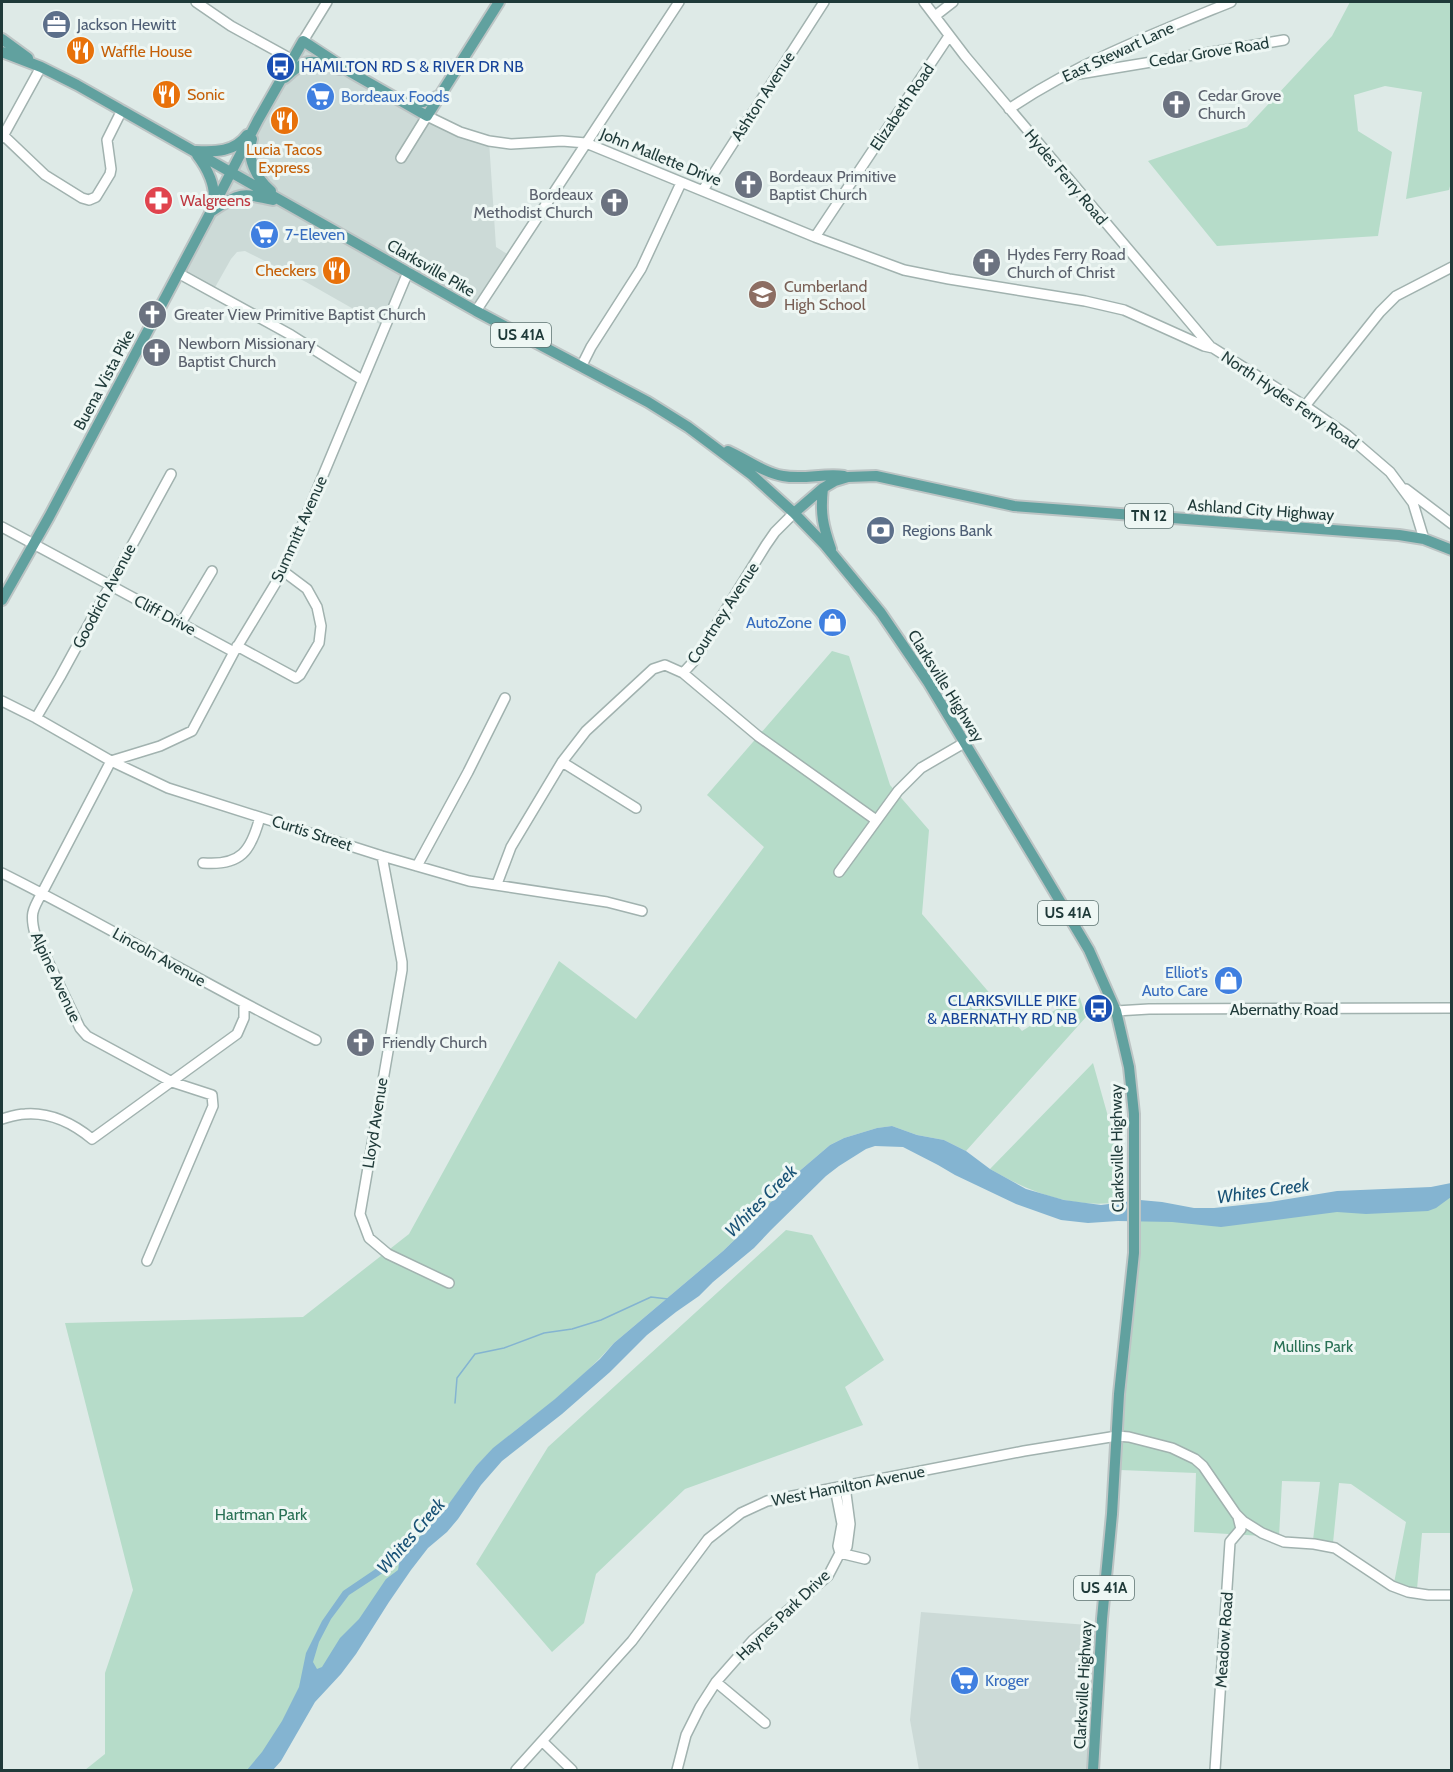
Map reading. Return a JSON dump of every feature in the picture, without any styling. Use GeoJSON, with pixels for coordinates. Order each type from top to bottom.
{"type":"FeatureCollection","features":[{"type":"Feature","properties":{"kind":"main road"},"geometry":{"type":"LineString","coordinates":[[427,116],[499,2]]}},
{"type":"Feature","properties":{"kind":"main road","name":"Clarksville Pike"},"geometry":{"type":"LineString","coordinates":[[2,39],[41,67]]}},
{"type":"Feature","properties":{"kind":"main road"},"geometry":{"type":"LineString","coordinates":[[193,150],[211,152],[233,147],[243,140],[256,124],[303,41]]}},
{"type":"Feature","properties":{"kind":"main road","name":"John Mallette Drive"},"geometry":{"type":"LineString","coordinates":[[303,41],[352,73],[427,116]]}},
{"type":"Feature","properties":{"kind":"main road","name":"Clarksville Pike"},"geometry":{"type":"LineString","coordinates":[[2,52],[41,67],[122,110],[476,311],[648,402],[708,442],[794,513]]}},
{"type":"Feature","properties":{"kind":"main road","name":"John Mallette Drive"},"geometry":{"type":"LineString","coordinates":[[278,84],[296,68],[309,61],[352,73]]}},
{"type":"Feature","properties":{"kind":"main road"},"geometry":{"type":"LineString","coordinates":[[404,103],[423,102],[440,96]]}},
{"type":"Feature","properties":{"kind":"main road"},"geometry":{"type":"LineString","coordinates":[[256,124],[250,146],[253,168],[266,186],[285,202]]}},
{"type":"Feature","properties":{"kind":"main road","name":"Buena Vista Pike"},"geometry":{"type":"LineString","coordinates":[[2,600],[64,488],[256,124]]}},
{"type":"Feature","properties":{"kind":"main road"},"geometry":{"type":"LineString","coordinates":[[193,150],[207,170],[211,182],[214,199],[211,212]]}},
{"type":"Feature","properties":{"kind":"main road"},"geometry":{"type":"LineString","coordinates":[[211,212],[235,196],[257,196],[285,202]]}},
{"type":"Feature","properties":{"kind":"main road"},"geometry":{"type":"LineString","coordinates":[[708,442],[783,476],[802,477],[830,474],[848,477]]}},
{"type":"Feature","properties":{"kind":"main road","name":"Ashland City Highway"},"geometry":{"type":"LineString","coordinates":[[794,513],[835,481],[848,477],[876,476],[1014,506],[1399,535],[1424,539],[1452,550]]}},
{"type":"Feature","properties":{"kind":"main road"},"geometry":{"type":"LineString","coordinates":[[824,488],[821,505],[822,522],[832,553]]}},
{"type":"Feature","properties":{"kind":"main road","name":"Clarksville Highway"},"geometry":{"type":"LineString","coordinates":[[794,513],[858,583],[928,682],[1089,950],[1116,1011],[1129,1067],[1133,1106],[1134,1252],[1119,1394],[1093,1770]]}},
{"type":"Feature","properties":{"kind":"street"},"geometry":{"type":"LineString","coordinates":[[196,2],[231,26],[291,59]]}},
{"type":"Feature","properties":{"kind":"street"},"geometry":{"type":"LineString","coordinates":[[303,41],[327,2]]}},
{"type":"Feature","properties":{"kind":"street"},"geometry":{"type":"LineString","coordinates":[[476,311],[679,2]]}},
{"type":"Feature","properties":{"kind":"street","name":"Ashton Avenue"},"geometry":{"type":"LineString","coordinates":[[703,190],[824,2]]}},
{"type":"Feature","properties":{"kind":"street","name":"Hydes Ferry Road"},"geometry":{"type":"LineString","coordinates":[[924,2],[1009,109],[1208,347]]}},
{"type":"Feature","properties":{"kind":"street"},"geometry":{"type":"LineString","coordinates":[[935,16],[953,2]]}},
{"type":"Feature","properties":{"kind":"street","name":"East Stewart Lane"},"geometry":{"type":"LineString","coordinates":[[1009,109],[1035,91],[1062,77],[1231,2]]}},
{"type":"Feature","properties":{"kind":"street","name":"Elizabeth Road"},"geometry":{"type":"LineString","coordinates":[[815,237],[949,36]]}},
{"type":"Feature","properties":{"kind":"street","name":"Cedar Grove Road"},"geometry":{"type":"LineString","coordinates":[[1062,77],[1284,40]]}},
{"type":"Feature","properties":{"kind":"street"},"geometry":{"type":"LineString","coordinates":[[41,67],[2,137],[45,175],[82,198],[89,200],[96,197],[110,174],[107,140],[122,110]]}},
{"type":"Feature","properties":{"kind":"street"},"geometry":{"type":"LineString","coordinates":[[401,158],[427,116]]}},
{"type":"Feature","properties":{"kind":"street","name":"John Mallette Drive"},"geometry":{"type":"LineString","coordinates":[[427,116],[460,132],[489,141],[511,144],[562,141],[586,143],[815,237],[904,270],[1085,301],[1124,310],[1208,347]]}},
{"type":"Feature","properties":{"kind":"street"},"geometry":{"type":"LineString","coordinates":[[581,367],[591,347],[641,269],[681,183]]}},
{"type":"Feature","properties":{"kind":"street"},"geometry":{"type":"LineString","coordinates":[[1305,406],[1380,312],[1396,296],[1452,267]]}},
{"type":"Feature","properties":{"kind":"street","name":"Summitt Avenue"},"geometry":{"type":"LineString","coordinates":[[111,761],[160,746],[192,731],[236,649],[283,571],[408,272]]}},
{"type":"Feature","properties":{"kind":"street"},"geometry":{"type":"LineString","coordinates":[[178,273],[291,335],[362,380]]}},
{"type":"Feature","properties":{"kind":"street","name":"North Hydes Ferry Road"},"geometry":{"type":"LineString","coordinates":[[1208,347],[1305,406],[1347,435],[1390,472],[1413,503],[1424,539]]}},
{"type":"Feature","properties":{"kind":"street","name":"Goodrich Avenue"},"geometry":{"type":"LineString","coordinates":[[36,718],[171,474]]}},
{"type":"Feature","properties":{"kind":"street","name":"North Hydes Ferry Road"},"geometry":{"type":"LineString","coordinates":[[1399,484],[1452,524]]}},
{"type":"Feature","properties":{"kind":"street","name":"Courtney Avenue"},"geometry":{"type":"LineString","coordinates":[[497,884],[511,847],[562,762],[586,731],[653,669],[665,665],[683,673],[694,661],[766,545],[794,513]]}},
{"type":"Feature","properties":{"kind":"street","name":"Cliff Drive"},"geometry":{"type":"LineString","coordinates":[[2,526],[181,623],[296,678],[319,643],[321,627],[317,607],[308,588],[283,571]]}},
{"type":"Feature","properties":{"kind":"street"},"geometry":{"type":"LineString","coordinates":[[181,623],[212,571]]}},
{"type":"Feature","properties":{"kind":"street"},"geometry":{"type":"LineString","coordinates":[[683,673],[758,736],[876,820]]}},
{"type":"Feature","properties":{"kind":"street"},"geometry":{"type":"LineString","coordinates":[[417,866],[505,698]]}},
{"type":"Feature","properties":{"kind":"street","name":"Curtis Street"},"geometry":{"type":"LineString","coordinates":[[2,701],[111,761],[168,788],[469,881],[607,902],[642,911]]}},
{"type":"Feature","properties":{"kind":"street"},"geometry":{"type":"LineString","coordinates":[[840,872],[898,791],[921,768],[964,743]]}},
{"type":"Feature","properties":{"kind":"street","name":"Alpine Avenue"},"geometry":{"type":"LineString","coordinates":[[111,761],[33,908],[31,920],[34,934],[80,1028],[87,1036],[172,1082],[212,1095],[213,1106],[147,1261]]}},
{"type":"Feature","properties":{"kind":"street"},"geometry":{"type":"LineString","coordinates":[[562,762],[636,808]]}},
{"type":"Feature","properties":{"kind":"street"},"geometry":{"type":"LineString","coordinates":[[203,863],[218,864],[240,856],[249,847],[260,817]]}},
{"type":"Feature","properties":{"kind":"street","name":"Lloyd Avenue"},"geometry":{"type":"LineString","coordinates":[[382,856],[402,970],[360,1214],[369,1238],[388,1254],[449,1283]]}},
{"type":"Feature","properties":{"kind":"street","name":"Lincoln Avenue"},"geometry":{"type":"LineString","coordinates":[[2,873],[316,1041]]}},
{"type":"Feature","properties":{"kind":"street"},"geometry":{"type":"LineString","coordinates":[[2,1119],[23,1114],[45,1115],[80,1129],[92,1139],[237,1034],[244,1018],[244,1004]]}},
{"type":"Feature","properties":{"kind":"street","name":"Abernathy Road"},"geometry":{"type":"LineString","coordinates":[[1116,1011],[1452,1008]]}},
{"type":"Feature","properties":{"kind":"street","name":"West Hamilton Avenue"},"geometry":{"type":"LineString","coordinates":[[516,1770],[632,1641],[708,1539],[741,1513],[768,1501],[1024,1451],[1117,1436],[1172,1448],[1195,1459],[1203,1466],[1236,1514],[1262,1533],[1284,1542],[1335,1548],[1392,1586],[1408,1592],[1452,1595]]}},
{"type":"Feature","properties":{"kind":"street","name":"Haynes Park Drive"},"geometry":{"type":"LineString","coordinates":[[677,1770],[686,1735],[716,1682],[753,1640],[828,1576],[840,1553],[838,1546],[845,1515],[840,1487]]}},
{"type":"Feature","properties":{"kind":"street","name":"Meadow Road"},"geometry":{"type":"LineString","coordinates":[[1215,1770],[1230,1542],[1241,1529],[1236,1514]]}},
{"type":"Feature","properties":{"kind":"street"},"geometry":{"type":"LineString","coordinates":[[840,1553],[865,1559]]}},
{"type":"Feature","properties":{"kind":"street"},"geometry":{"type":"LineString","coordinates":[[716,1682],[765,1723]]}},
{"type":"Feature","properties":{"kind":"street"},"geometry":{"type":"LineString","coordinates":[[543,1742],[572,1770]]}},
{"type":"Feature","properties":{"kind":"shaded area"},"geometry":{"type":"Polygon","coordinates":[[[303,41],[437,121],[489,141],[496,247],[512,257],[476,311],[408,272],[385,327],[306,282],[245,251],[237,252],[231,259],[213,291],[178,273],[303,41]]]}},
{"type":"Feature","properties":{"kind":"shaded area"},"geometry":{"type":"Polygon","coordinates":[[[921,1612],[1101,1626],[1093,1770],[919,1770],[910,1720],[921,1612]]]}},
{"type":"Feature","properties":{"kind":"green space"},"geometry":{"type":"Polygon","coordinates":[[[1350,2],[1451,2],[1452,178],[1449,190],[1406,199],[1422,92],[1385,86],[1354,95],[1358,131],[1392,152],[1378,236],[1217,246],[1148,161],[1247,127],[1332,36],[1350,2]]]}},
{"type":"Feature","properties":{"kind":"green space","name":"Hartman Park"},"geometry":{"type":"Polygon","coordinates":[[[832,651],[849,656],[890,785],[929,830],[922,914],[1022,1031],[1079,995],[1086,1017],[966,1151],[944,1140],[917,1135],[892,1126],[844,1138],[830,1145],[796,1174],[723,1251],[614,1343],[557,1398],[495,1447],[476,1466],[262,1770],[85,1770],[105,1754],[105,1673],[133,1590],[65,1323],[303,1317],[409,1234],[559,961],[636,1019],[764,847],[707,795],[832,651]]]}},
{"type":"Feature","properties":{"kind":"green space"},"geometry":{"type":"Polygon","coordinates":[[[1093,1063],[1123,1170],[1121,1202],[1086,1203],[1053,1197],[1021,1185],[990,1169],[1093,1063]]]}},
{"type":"Feature","properties":{"kind":"green space","name":"Mullins Park"},"geometry":{"type":"Polygon","coordinates":[[[1451,1195],[1451,1533],[1422,1533],[1417,1589],[1394,1583],[1406,1522],[1351,1484],[1339,1483],[1333,1543],[1313,1540],[1320,1482],[1282,1481],[1279,1537],[1194,1532],[1196,1473],[1120,1470],[1136,1217],[1451,1195]]]}},
{"type":"Feature","properties":{"kind":"green space"},"geometry":{"type":"Polygon","coordinates":[[[786,1230],[812,1235],[884,1360],[845,1387],[863,1425],[685,1489],[596,1574],[584,1623],[552,1652],[476,1564],[548,1447],[786,1230]]]}},
{"type":"Feature","properties":{"kind":"water"},"geometry":{"type":"Polygon","coordinates":[[[892,1126],[917,1135],[944,1140],[966,1151],[990,1169],[1026,1189],[1064,1200],[1101,1205],[1140,1200],[1194,1208],[1214,1208],[1337,1191],[1431,1187],[1451,1183],[1451,1197],[1428,1211],[1366,1214],[1337,1212],[1221,1227],[1172,1222],[1088,1223],[1061,1220],[1016,1204],[903,1147],[875,1146],[866,1149],[826,1176],[754,1248],[699,1296],[647,1335],[610,1372],[562,1414],[502,1461],[481,1485],[458,1519],[428,1548],[411,1570],[356,1654],[315,1702],[281,1761],[273,1770],[247,1770],[282,1721],[299,1687],[306,1653],[322,1621],[343,1591],[414,1543],[448,1505],[476,1466],[493,1448],[555,1399],[600,1359],[614,1343],[723,1251],[796,1174],[830,1145],[844,1138],[892,1126]],[[399,1564],[349,1595],[331,1619],[319,1642],[313,1662],[317,1669],[322,1667],[340,1638],[359,1619],[386,1579],[398,1570],[399,1564]]]}},
{"type":"Feature","properties":{"kind":"waterway"},"geometry":{"type":"LineString","coordinates":[[455,1403],[457,1378],[475,1354],[504,1348],[544,1333],[572,1329],[601,1320],[651,1297],[668,1299]]}},
{"type":"Feature","properties":{"kind":"place","name":"Jackson Hewitt"},"geometry":{"type":"Point","coordinates":[56,24]}},
{"type":"Feature","properties":{"kind":"place","name":"Waffle House"},"geometry":{"type":"Point","coordinates":[80,51]}},
{"type":"Feature","properties":{"kind":"place","name":"HAMILTON RD S & RIVER DR NB"},"geometry":{"type":"Point","coordinates":[280,66]}},
{"type":"Feature","properties":{"kind":"place","name":"Sonic"},"geometry":{"type":"Point","coordinates":[166,94]}},
{"type":"Feature","properties":{"kind":"place","name":"Bordeaux Foods"},"geometry":{"type":"Point","coordinates":[320,96]}},
{"type":"Feature","properties":{"kind":"place","name":"Cedar Grove Church"},"geometry":{"type":"Point","coordinates":[1177,104]}},
{"type":"Feature","properties":{"kind":"place","name":"Lucia Tacos Express"},"geometry":{"type":"Point","coordinates":[284,121]}},
{"type":"Feature","properties":{"kind":"place","name":"Bordeaux Primitive Baptist Church"},"geometry":{"type":"Point","coordinates":[748,185]}},
{"type":"Feature","properties":{"kind":"place","name":"Walgreens"},"geometry":{"type":"Point","coordinates":[159,200]}},
{"type":"Feature","properties":{"kind":"place","name":"Bordeaux Methodist Church"},"geometry":{"type":"Point","coordinates":[614,203]}},
{"type":"Feature","properties":{"kind":"place","name":"7-Eleven"},"geometry":{"type":"Point","coordinates":[264,234]}},
{"type":"Feature","properties":{"kind":"place","name":"Hydes Ferry Road Church of Christ"},"geometry":{"type":"Point","coordinates":[986,263]}},
{"type":"Feature","properties":{"kind":"place","name":"Checkers"},"geometry":{"type":"Point","coordinates":[337,270]}},
{"type":"Feature","properties":{"kind":"place","name":"Cumberland High School"},"geometry":{"type":"Point","coordinates":[763,295]}},
{"type":"Feature","properties":{"kind":"place","name":"Greater View Primitive Baptist Church"},"geometry":{"type":"Point","coordinates":[153,314]}},
{"type":"Feature","properties":{"kind":"place","name":"Newborn Missionary Baptist Church"},"geometry":{"type":"Point","coordinates":[157,352]}},
{"type":"Feature","properties":{"kind":"place","name":"Regions Bank"},"geometry":{"type":"Point","coordinates":[881,530]}},
{"type":"Feature","properties":{"kind":"place","name":"AutoZone"},"geometry":{"type":"Point","coordinates":[833,622]}},
{"type":"Feature","properties":{"kind":"place","name":"Elliot's Auto Care"},"geometry":{"type":"Point","coordinates":[1229,981]}},
{"type":"Feature","properties":{"kind":"place","name":"CLARKSVILLE PIKE & ABERNATHY RD NB"},"geometry":{"type":"Point","coordinates":[1098,1009]}},
{"type":"Feature","properties":{"kind":"place","name":"Friendly Church"},"geometry":{"type":"Point","coordinates":[361,1042]}},
{"type":"Feature","properties":{"kind":"place","name":"Kroger"},"geometry":{"type":"Point","coordinates":[964,1680]}},
{"type":"Feature","properties":{"kind":"water label","name":"Whites Creek"},"geometry":{"type":"Point","coordinates":[1263,1191]}},
{"type":"Feature","properties":{"kind":"water label","name":"Whites Creek"},"geometry":{"type":"Point","coordinates":[761,1201]}},
{"type":"Feature","properties":{"kind":"water label","name":"Whites Creek"},"geometry":{"type":"Point","coordinates":[411,1536]}}]}
